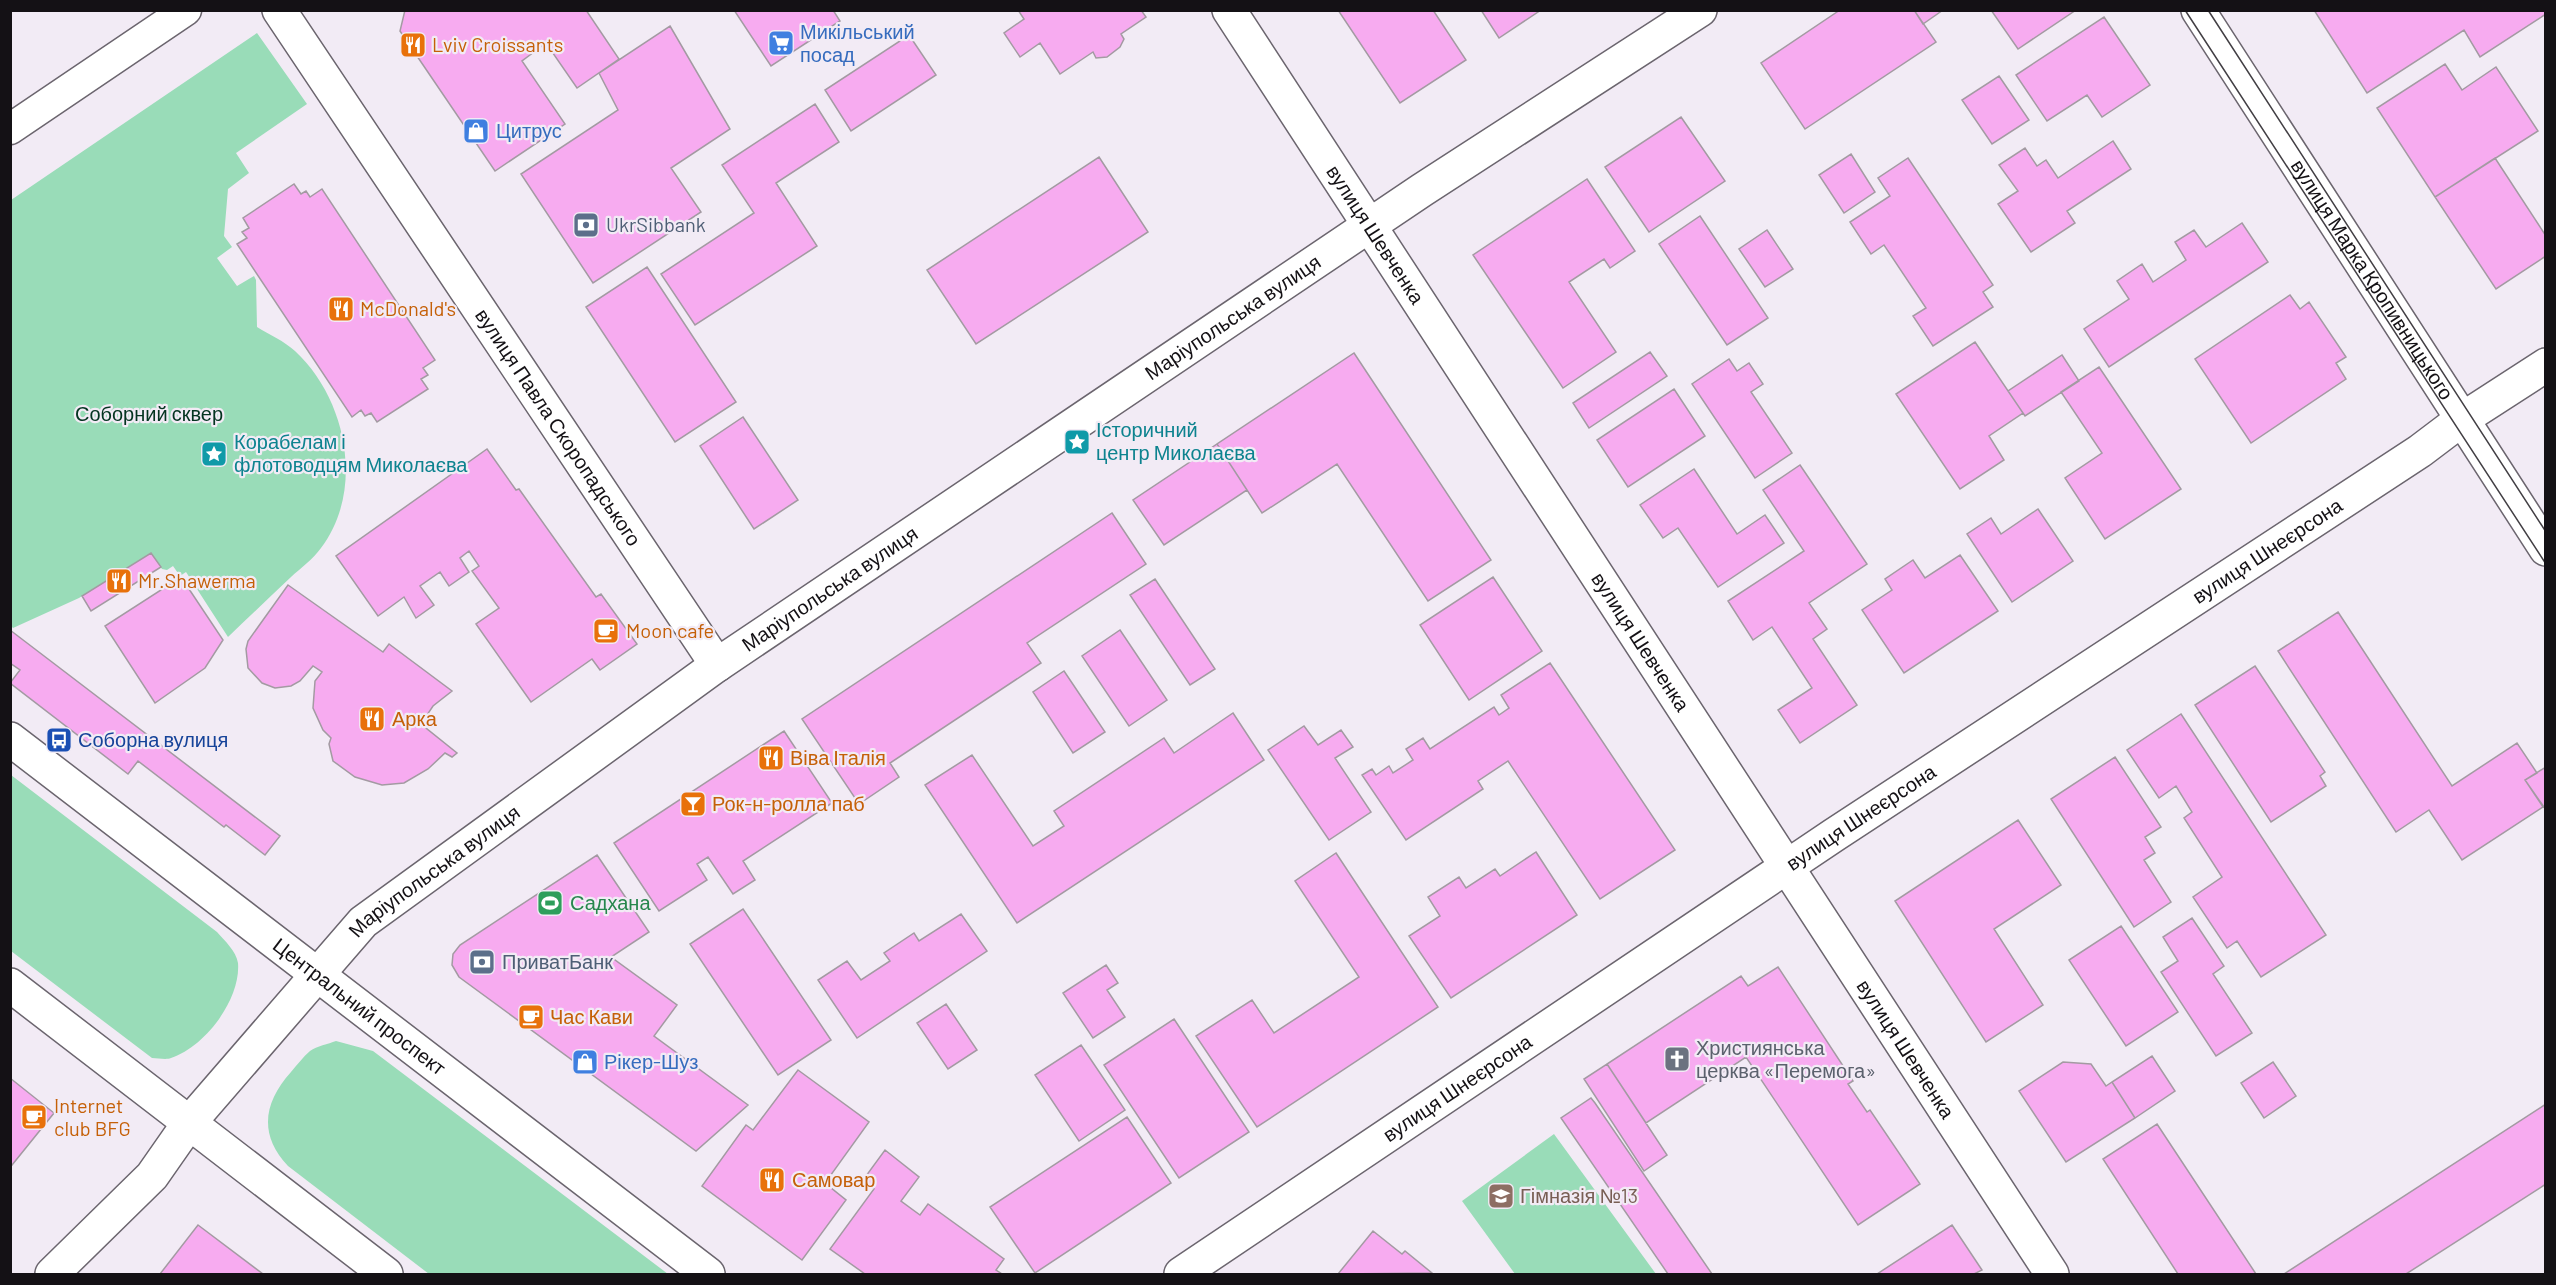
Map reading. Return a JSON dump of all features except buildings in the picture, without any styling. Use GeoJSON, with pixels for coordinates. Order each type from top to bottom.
{"type":"FeatureCollection","features":[{"type":"Feature","properties":{"kind":"street"},"geometry":{"type":"LineString","coordinates":[[10,129],[186,10]]}},
{"type":"Feature","properties":{"kind":"street","name":"вулиця Павла Скоропадського"},"geometry":{"type":"LineString","coordinates":[[279,10],[717,665]]}},
{"type":"Feature","properties":{"kind":"street","name":"вулиця Шевченка"},"geometry":{"type":"LineString","coordinates":[[1229,10],[2052,1275]]}},
{"type":"Feature","properties":{"kind":"street","name":"Маріупольська вулиця"},"geometry":{"type":"LineString","coordinates":[[52,1275],[152,1176],[189,1122],[363,922],[717,665],[1369,225],[1700,10]]}},
{"type":"Feature","properties":{"kind":"street","name":"вулиця Марка Кропивницького"},"geometry":{"type":"LineString","coordinates":[[2198,10],[2546,549]]}},
{"type":"Feature","properties":{"kind":"street","name":"вулиця Шнеєрсона"},"geometry":{"type":"LineString","coordinates":[[1180,1275],[1788,866],[2420,451],[2461,420],[2546,365]]}},
{"type":"Feature","properties":{"kind":"street","name":"Центральний проспект"},"geometry":{"type":"LineString","coordinates":[[10,739],[708,1275]]}},
{"type":"Feature","properties":{"kind":"street"},"geometry":{"type":"LineString","coordinates":[[10,985],[386,1275]]}},
{"type":"Feature","properties":{"kind":"green space","name":"Соборний сквер"},"geometry":{"type":"Polygon","coordinates":[[[257,33],[307,104],[236,153],[249,173],[228,189],[224,236],[232,247],[217,258],[237,286],[254,276],[257,327],[295,351],[313,371],[327,394],[338,419],[344,446],[346,473],[343,500],[335,525],[314,556],[228,637],[186,572],[180,576],[173,566],[167,570],[162,569],[151,553],[79,598],[13,628],[11,626],[11,200],[257,33]]]}},
{"type":"Feature","properties":{"kind":"green space"},"geometry":{"type":"Polygon","coordinates":[[[11,775],[217,932],[233,950],[238,963],[237,977],[227,1006],[208,1033],[184,1052],[169,1059],[152,1058],[11,951],[11,775]]]}},
{"type":"Feature","properties":{"kind":"green space"},"geometry":{"type":"Polygon","coordinates":[[[336,1041],[373,1051],[668,1274],[429,1274],[288,1166],[272,1142],[268,1118],[270,1106],[282,1083],[310,1051],[336,1041]]]}},
{"type":"Feature","properties":{"kind":"green space"},"geometry":{"type":"Polygon","coordinates":[[[1554,1134],[1656,1274],[1515,1274],[1462,1201],[1554,1134]]]}},
{"type":"Feature","properties":{"kind":"tram line"},"geometry":{"type":"LineString","coordinates":[[2185,10],[2546,564]]}},
{"type":"Feature","properties":{"kind":"tram line"},"geometry":{"type":"LineString","coordinates":[[2208,10],[2546,532]]}},
{"type":"Feature","properties":{"kind":"place","name":"Микільський посад"},"geometry":{"type":"Point","coordinates":[781,43]}},
{"type":"Feature","properties":{"kind":"place","name":"Lviv Croissants"},"geometry":{"type":"Point","coordinates":[413,45]}},
{"type":"Feature","properties":{"kind":"place","name":"Цитрус"},"geometry":{"type":"Point","coordinates":[476,131]}},
{"type":"Feature","properties":{"kind":"place","name":"UkrSibbank"},"geometry":{"type":"Point","coordinates":[586,225]}},
{"type":"Feature","properties":{"kind":"place","name":"McDonald's"},"geometry":{"type":"Point","coordinates":[341,309]}},
{"type":"Feature","properties":{"kind":"place","name":"Історичний центр Миколаєва"},"geometry":{"type":"Point","coordinates":[1077,442]}},
{"type":"Feature","properties":{"kind":"place","name":"Корабелам і флотоводцям Миколаєва"},"geometry":{"type":"Point","coordinates":[214,454]}},
{"type":"Feature","properties":{"kind":"place","name":"Mr.Shawerma"},"geometry":{"type":"Point","coordinates":[119,581]}},
{"type":"Feature","properties":{"kind":"place","name":"Moon cafe"},"geometry":{"type":"Point","coordinates":[606,631]}},
{"type":"Feature","properties":{"kind":"place","name":"Арка"},"geometry":{"type":"Point","coordinates":[372,719]}},
{"type":"Feature","properties":{"kind":"place","name":"Соборна вулиця"},"geometry":{"type":"Point","coordinates":[59,740]}},
{"type":"Feature","properties":{"kind":"place","name":"Віва Італія"},"geometry":{"type":"Point","coordinates":[771,758]}},
{"type":"Feature","properties":{"kind":"place","name":"Рок-н-ролла паб"},"geometry":{"type":"Point","coordinates":[693,804]}},
{"type":"Feature","properties":{"kind":"place","name":"Садхана"},"geometry":{"type":"Point","coordinates":[550,903]}},
{"type":"Feature","properties":{"kind":"place","name":"ПриватБанк"},"geometry":{"type":"Point","coordinates":[482,962]}},
{"type":"Feature","properties":{"kind":"place","name":"Час Кави"},"geometry":{"type":"Point","coordinates":[531,1017]}},
{"type":"Feature","properties":{"kind":"place","name":"Християнська церква «Перемога»"},"geometry":{"type":"Point","coordinates":[1677,1059]}},
{"type":"Feature","properties":{"kind":"place","name":"Рікер-Шуз"},"geometry":{"type":"Point","coordinates":[585,1062]}},
{"type":"Feature","properties":{"kind":"place","name":"Internet club BFG"},"geometry":{"type":"Point","coordinates":[34,1117]}},
{"type":"Feature","properties":{"kind":"place","name":"Самовар"},"geometry":{"type":"Point","coordinates":[772,1180]}},
{"type":"Feature","properties":{"kind":"place","name":"Гімназія №13"},"geometry":{"type":"Point","coordinates":[1501,1196]}}]}
